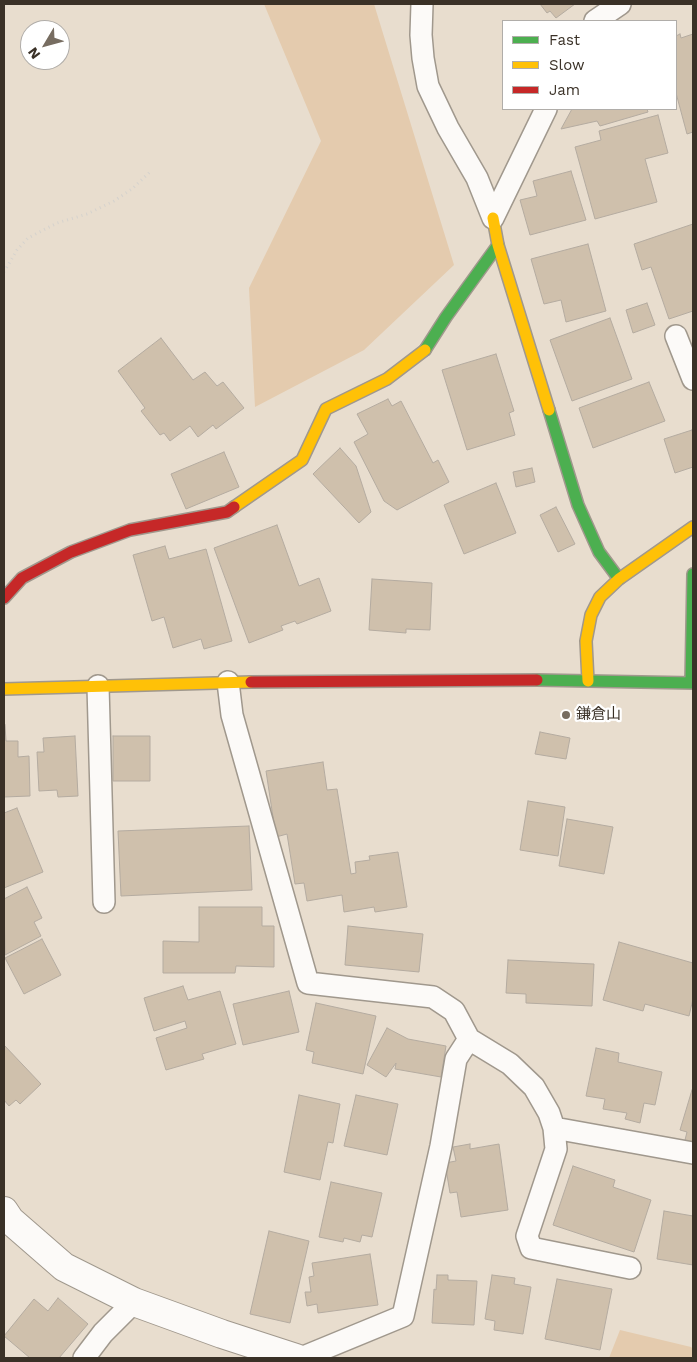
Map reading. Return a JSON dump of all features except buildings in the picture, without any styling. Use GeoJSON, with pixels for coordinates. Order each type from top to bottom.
{"type":"FeatureCollection","features":[{"type":"Feature","properties":{"kind":"street"},"geometry":{"type":"LineString","coordinates":[[493,218],[498,245],[578,505],[599,552],[619,579]]}},
{"type":"Feature","properties":{"kind":"street"},"geometry":{"type":"LineString","coordinates":[[4,598],[22,578],[71,552],[130,530],[227,512],[290,469],[302,460],[326,409],[387,379],[426,349],[446,317],[498,245]]}},
{"type":"Feature","properties":{"kind":"street"},"geometry":{"type":"LineString","coordinates":[[588,681],[586,641],[591,615],[600,597],[619,579],[693,528]]}},
{"type":"Feature","properties":{"kind":"street"},"geometry":{"type":"LineString","coordinates":[[4,689],[228,682],[501,679],[692,683],[693,574]]}},
{"type":"Feature","properties":{"kind":"street"},"geometry":{"type":"LineString","coordinates":[[4,1211],[10,1220],[64,1267],[134,1302],[296,1358]]}},
{"type":"Feature","properties":{"kind":"lane"},"geometry":{"type":"LineString","coordinates":[[422,4],[421,35],[428,86],[448,128],[477,178],[493,218]]}},
{"type":"Feature","properties":{"kind":"lane"},"geometry":{"type":"LineString","coordinates":[[597,20],[620,4]]}},
{"type":"Feature","properties":{"kind":"lane"},"geometry":{"type":"LineString","coordinates":[[493,218],[546,110]]}},
{"type":"Feature","properties":{"kind":"lane"},"geometry":{"type":"LineString","coordinates":[[676,336],[693,380]]}},
{"type":"Feature","properties":{"kind":"lane"},"geometry":{"type":"LineString","coordinates":[[228,682],[232,715],[308,983],[433,997],[454,1011],[469,1039],[510,1064],[534,1087],[549,1113],[554,1128],[556,1150],[527,1236],[531,1248],[630,1268]]}},
{"type":"Feature","properties":{"kind":"lane"},"geometry":{"type":"LineString","coordinates":[[98,686],[104,902]]}},
{"type":"Feature","properties":{"kind":"lane"},"geometry":{"type":"LineString","coordinates":[[301,1358],[403,1316],[441,1146],[456,1059],[469,1039]]}},
{"type":"Feature","properties":{"kind":"lane"},"geometry":{"type":"LineString","coordinates":[[554,1128],[693,1153]]}},
{"type":"Feature","properties":{"kind":"lane"},"geometry":{"type":"LineString","coordinates":[[84,1358],[104,1333],[134,1302]]}},
{"type":"Feature","properties":{"kind":"path"},"geometry":{"type":"LineString","coordinates":[[4,272],[17,250],[28,238],[114,201],[132,189],[151,171]]}},
{"type":"Feature","properties":{"kind":"shaded area"},"geometry":{"type":"Polygon","coordinates":[[[264,4],[374,4],[454,265],[364,350],[255,407],[249,288],[321,141],[264,4]]]}},
{"type":"Feature","properties":{"kind":"shaded area"},"geometry":{"type":"Polygon","coordinates":[[[620,1330],[691,1347],[693,1349],[693,1358],[609,1358],[620,1330]]]}},
{"type":"Feature","properties":{"kind":"traffic: fast"},"geometry":{"type":"LineString","coordinates":[[425,350],[446,317],[498,245]]}},
{"type":"Feature","properties":{"kind":"traffic: fast"},"geometry":{"type":"LineString","coordinates":[[549,410],[578,505],[599,552],[619,579]]}},
{"type":"Feature","properties":{"kind":"traffic: fast"},"geometry":{"type":"LineString","coordinates":[[691,683],[693,574]]}},
{"type":"Feature","properties":{"kind":"traffic: fast"},"geometry":{"type":"LineString","coordinates":[[537,680],[693,683]]}},
{"type":"Feature","properties":{"kind":"traffic: slow"},"geometry":{"type":"LineString","coordinates":[[493,218],[498,245],[549,410]]}},
{"type":"Feature","properties":{"kind":"traffic: slow"},"geometry":{"type":"LineString","coordinates":[[234,507],[302,460],[326,409],[387,379],[425,350]]}},
{"type":"Feature","properties":{"kind":"traffic: slow"},"geometry":{"type":"LineString","coordinates":[[588,681],[586,641],[591,615],[600,597],[619,579],[693,527]]}},
{"type":"Feature","properties":{"kind":"traffic: slow"},"geometry":{"type":"LineString","coordinates":[[4,689],[251,682]]}},
{"type":"Feature","properties":{"kind":"traffic: jam"},"geometry":{"type":"LineString","coordinates":[[4,598],[22,578],[71,552],[130,530],[227,512],[234,507]]}},
{"type":"Feature","properties":{"kind":"traffic: jam"},"geometry":{"type":"LineString","coordinates":[[251,682],[537,680]]}},
{"type":"Feature","properties":{"kind":"place","name":"鎌倉山"},"geometry":{"type":"Point","coordinates":[566,715]}}]}
